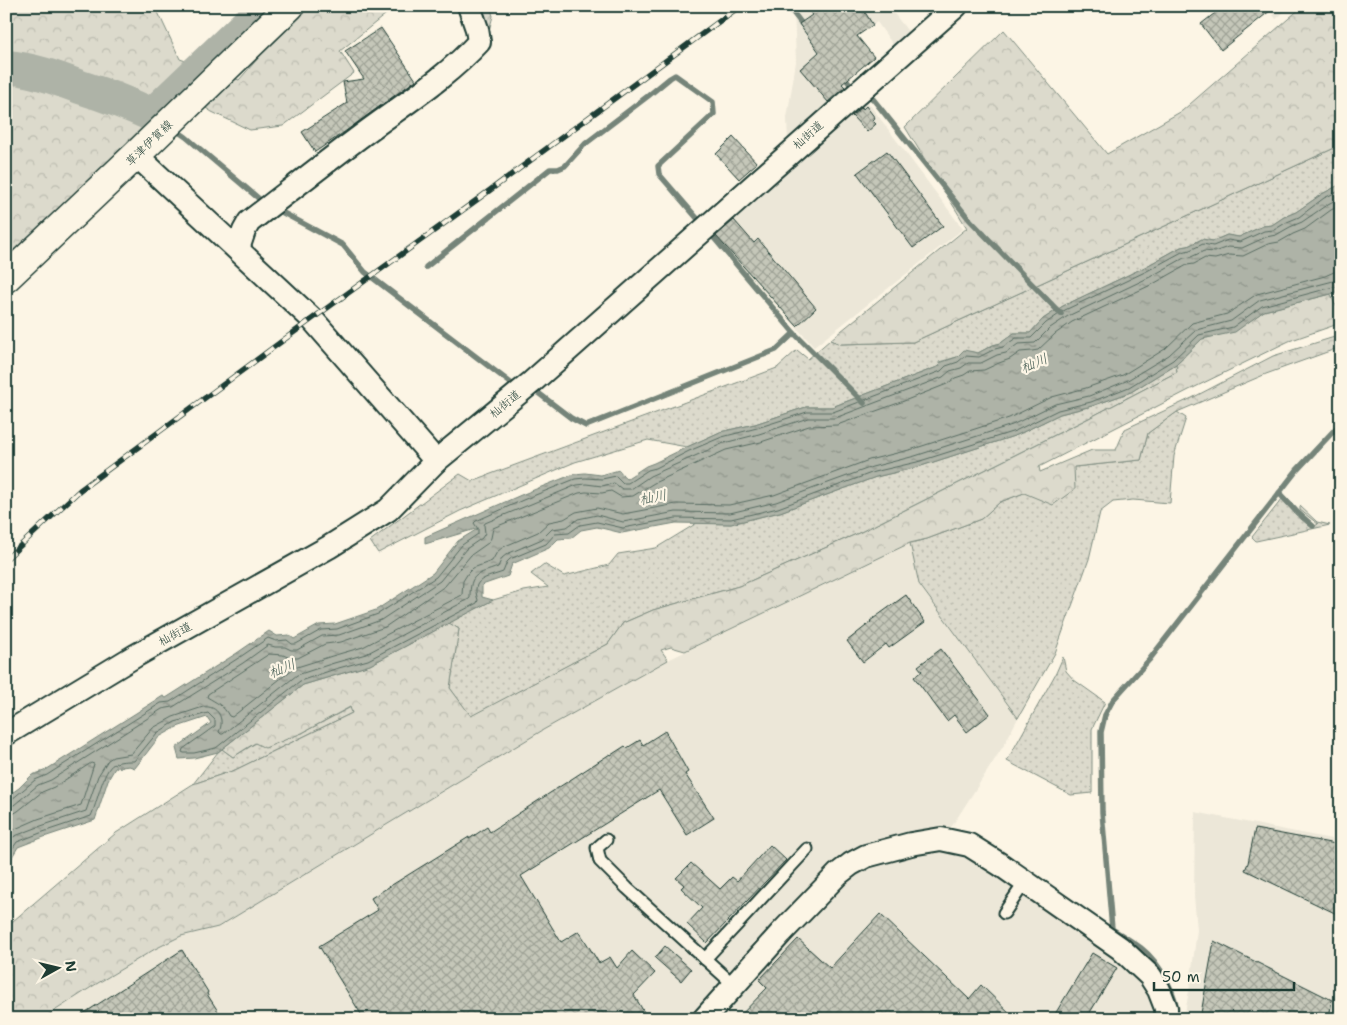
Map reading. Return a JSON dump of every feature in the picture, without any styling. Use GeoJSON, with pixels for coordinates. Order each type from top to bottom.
{"type":"FeatureCollection","features":[{"type":"Feature","properties":{"kind":"main road","name":"草津伊賀線"},"geometry":{"type":"LineString","coordinates":[[6,278],[290,6]]}},
{"type":"Feature","properties":{"kind":"street"},"geometry":{"type":"LineString","coordinates":[[238,249],[249,222],[364,134],[427,89],[465,57],[479,42],[477,29],[469,6]]}},
{"type":"Feature","properties":{"kind":"street","name":"杣街道"},"geometry":{"type":"LineString","coordinates":[[6,734],[135,656],[338,542],[388,510],[436,461],[532,382],[956,6]]}},
{"type":"Feature","properties":{"kind":"street"},"geometry":{"type":"LineString","coordinates":[[136,155],[312,319],[436,461]]}},
{"type":"Feature","properties":{"kind":"street"},"geometry":{"type":"LineString","coordinates":[[704,1019],[781,933],[838,874],[851,864],[866,856],[911,844],[942,839],[969,845],[1120,948],[1150,976],[1160,990],[1166,1008],[1166,1019]]}},
{"type":"Feature","properties":{"kind":"lane"},"geometry":{"type":"LineString","coordinates":[[606,840],[597,848],[600,861],[734,985]]}},
{"type":"Feature","properties":{"kind":"lane"},"geometry":{"type":"LineString","coordinates":[[705,959],[807,849]]}},
{"type":"Feature","properties":{"kind":"lane"},"geometry":{"type":"LineString","coordinates":[[1004,913],[1025,882]]}},
{"type":"Feature","properties":{"kind":"shaded area"},"geometry":{"type":"Polygon","coordinates":[[[794,6],[888,6],[911,35],[896,49],[877,22],[824,58],[850,88],[788,143],[787,118],[796,62],[794,6]]]}},
{"type":"Feature","properties":{"kind":"shaded area"},"geometry":{"type":"Polygon","coordinates":[[[1267,6],[1291,6],[1276,19],[1267,6]]]}},
{"type":"Feature","properties":{"kind":"shaded area"},"geometry":{"type":"Polygon","coordinates":[[[864,97],[963,229],[814,347],[711,232],[864,97]]]}},
{"type":"Feature","properties":{"kind":"shaded area"},"geometry":{"type":"Polygon","coordinates":[[[910,543],[919,584],[1018,718],[1004,745],[952,826],[945,830],[905,835],[861,844],[833,861],[689,1019],[42,1019],[155,949],[181,936],[218,927],[543,730],[668,660],[910,543]]]}},
{"type":"Feature","properties":{"kind":"shaded area"},"geometry":{"type":"Polygon","coordinates":[[[1195,812],[1341,841],[1341,1019],[1184,1019],[1197,930],[1194,896],[1195,812]]]}},
{"type":"Feature","properties":{"kind":"shaded area"},"geometry":{"type":"Polygon","coordinates":[[[947,849],[980,860],[1124,963],[1145,989],[1156,1007],[1157,1019],[717,1019],[846,878],[878,858],[947,849]]]}},
{"type":"Feature","properties":{"kind":"green space"},"geometry":{"type":"Polygon","coordinates":[[[6,6],[157,6],[156,8],[180,59],[239,80],[274,40],[309,6],[396,6],[340,51],[354,73],[283,126],[250,130],[212,112],[186,95],[147,123],[6,261],[6,6]]]}},
{"type":"Feature","properties":{"kind":"green space"},"geometry":{"type":"Polygon","coordinates":[[[467,6],[490,6],[493,16],[488,34],[467,6]]]}},
{"type":"Feature","properties":{"kind":"green space"},"geometry":{"type":"Polygon","coordinates":[[[1303,6],[1341,6],[1341,145],[913,342],[841,344],[830,340],[967,228],[905,127],[1004,30],[1107,154],[1182,111],[1303,6]]]}},
{"type":"Feature","properties":{"kind":"green space"},"geometry":{"type":"Polygon","coordinates":[[[1341,145],[1341,184],[1322,194],[1296,212],[1272,225],[1263,226],[1239,237],[1227,235],[1213,241],[1202,239],[1188,246],[1181,247],[1145,267],[1063,306],[1043,319],[1030,333],[1014,333],[1001,343],[978,353],[964,351],[957,357],[939,362],[940,366],[832,407],[806,407],[755,424],[720,432],[687,447],[648,440],[575,462],[460,511],[378,553],[370,541],[460,474],[472,481],[777,368],[797,350],[808,359],[830,340],[841,344],[913,342],[1341,145]]]}},
{"type":"Feature","properties":{"kind":"green space"},"geometry":{"type":"Polygon","coordinates":[[[1331,294],[1335,305],[1341,304],[1341,323],[1289,341],[1039,467],[1040,472],[1092,450],[1116,450],[1125,429],[1192,398],[1273,356],[1341,335],[1341,347],[1266,374],[1177,412],[1148,433],[1141,460],[1074,467],[1075,489],[1053,505],[1024,493],[1000,502],[981,519],[927,539],[910,543],[685,651],[671,647],[661,650],[668,660],[543,730],[218,927],[181,936],[155,949],[42,1019],[6,1019],[6,927],[116,833],[193,784],[235,770],[352,713],[350,707],[302,733],[265,748],[255,743],[233,757],[222,749],[303,685],[370,665],[449,623],[459,629],[450,688],[471,716],[608,644],[623,623],[653,610],[739,586],[861,532],[1177,372],[1176,364],[1202,339],[1235,331],[1264,311],[1331,294]]]}},
{"type":"Feature","properties":{"kind":"green space"},"geometry":{"type":"Polygon","coordinates":[[[1176,364],[1177,372],[861,532],[739,586],[653,610],[623,623],[608,644],[471,717],[450,688],[459,629],[449,623],[493,600],[524,591],[548,587],[531,574],[544,564],[564,576],[609,565],[618,554],[656,548],[697,523],[731,524],[780,512],[876,477],[918,467],[1017,435],[1060,414],[1092,406],[1131,392],[1176,364]]]}},
{"type":"Feature","properties":{"kind":"green space"},"geometry":{"type":"Polygon","coordinates":[[[1177,412],[1186,418],[1174,456],[1170,503],[1133,500],[1113,502],[1100,512],[1089,559],[1055,653],[1018,718],[919,584],[910,543],[927,539],[981,519],[1000,502],[1024,493],[1074,467],[1141,460],[1148,433],[1177,412]]]}},
{"type":"Feature","properties":{"kind":"green space"},"geometry":{"type":"Polygon","coordinates":[[[1282,499],[1296,515],[1312,528],[1318,524],[1300,510],[1300,506],[1317,522],[1330,525],[1256,541],[1252,537],[1282,499]]]}},
{"type":"Feature","properties":{"kind":"green space"},"geometry":{"type":"Polygon","coordinates":[[[1063,657],[1066,671],[1074,680],[1105,702],[1092,729],[1092,793],[1071,795],[1007,761],[1063,657]]]}},
{"type":"Feature","properties":{"kind":"green space"},"geometry":{"type":"Polygon","coordinates":[[[351,707],[352,713],[235,770],[193,784],[222,749],[233,757],[256,743],[265,747],[302,733],[351,707]]]}},
{"type":"Feature","properties":{"kind":"water","name":"杣川"},"geometry":{"type":"Polygon","coordinates":[[[1341,184],[1341,290],[1264,311],[1235,332],[1202,339],[1176,364],[1131,392],[1092,406],[1060,414],[1017,435],[918,467],[876,477],[780,512],[731,524],[676,523],[622,533],[597,527],[581,530],[571,538],[558,539],[549,548],[512,564],[508,576],[482,585],[482,597],[493,600],[370,665],[303,685],[218,752],[194,758],[179,759],[176,748],[211,723],[207,717],[177,727],[159,737],[135,768],[129,766],[115,768],[108,780],[95,820],[18,847],[6,867],[6,797],[19,788],[32,775],[44,771],[163,696],[166,698],[269,631],[277,636],[289,635],[294,639],[319,625],[335,624],[376,610],[433,573],[458,541],[479,528],[425,544],[425,537],[574,474],[601,475],[619,470],[626,479],[646,466],[720,432],[755,424],[806,407],[832,407],[940,366],[939,363],[957,357],[964,350],[978,353],[1001,343],[1014,333],[1030,333],[1043,319],[1063,306],[1145,267],[1181,247],[1188,246],[1202,239],[1213,241],[1227,235],[1239,237],[1263,226],[1272,225],[1341,184]]]}},
{"type":"Feature","properties":{"kind":"building"},"geometry":{"type":"Polygon","coordinates":[[[806,6],[861,6],[873,25],[857,36],[874,57],[842,84],[845,87],[828,102],[800,69],[819,52],[799,24],[812,15],[806,6]]]}},
{"type":"Feature","properties":{"kind":"building"},"geometry":{"type":"Polygon","coordinates":[[[1224,6],[1276,6],[1221,50],[1201,24],[1224,6]]]}},
{"type":"Feature","properties":{"kind":"building"},"geometry":{"type":"Polygon","coordinates":[[[381,28],[416,80],[315,152],[302,132],[347,103],[343,82],[364,79],[345,51],[381,28]]]}},
{"type":"Feature","properties":{"kind":"building"},"geometry":{"type":"Polygon","coordinates":[[[866,106],[875,118],[872,120],[876,124],[867,132],[852,116],[862,107],[863,109],[866,106]]]}},
{"type":"Feature","properties":{"kind":"building"},"geometry":{"type":"Polygon","coordinates":[[[733,137],[757,163],[739,179],[716,154],[733,137]]]}},
{"type":"Feature","properties":{"kind":"building"},"geometry":{"type":"Polygon","coordinates":[[[887,151],[943,226],[913,248],[857,173],[887,151]]]}},
{"type":"Feature","properties":{"kind":"building"},"geometry":{"type":"Polygon","coordinates":[[[734,220],[754,243],[758,239],[816,308],[797,326],[716,236],[734,220]]]}},
{"type":"Feature","properties":{"kind":"building"},"geometry":{"type":"Polygon","coordinates":[[[906,595],[925,622],[889,648],[886,644],[863,662],[847,641],[870,621],[906,595]]]}},
{"type":"Feature","properties":{"kind":"building"},"geometry":{"type":"Polygon","coordinates":[[[941,649],[990,714],[967,732],[954,715],[947,721],[914,677],[922,671],[918,666],[941,649]]]}},
{"type":"Feature","properties":{"kind":"building"},"geometry":{"type":"Polygon","coordinates":[[[665,731],[688,772],[685,774],[714,818],[687,835],[659,790],[521,876],[561,942],[579,931],[599,963],[610,957],[617,968],[632,951],[655,973],[634,995],[648,1019],[364,1019],[319,946],[378,910],[371,898],[469,837],[469,839],[487,827],[490,832],[610,754],[625,746],[627,748],[640,740],[643,745],[665,731]]]}},
{"type":"Feature","properties":{"kind":"building"},"geometry":{"type":"Polygon","coordinates":[[[1255,829],[1341,845],[1341,916],[1245,870],[1255,829]]]}},
{"type":"Feature","properties":{"kind":"building"},"geometry":{"type":"Polygon","coordinates":[[[770,845],[786,860],[707,943],[687,924],[702,908],[681,888],[684,885],[676,878],[691,863],[720,889],[732,877],[737,881],[770,845]]]}},
{"type":"Feature","properties":{"kind":"building"},"geometry":{"type":"Polygon","coordinates":[[[880,914],[969,999],[981,985],[1016,1019],[737,1019],[767,988],[759,980],[798,939],[830,968],[880,914]]]}},
{"type":"Feature","properties":{"kind":"building"},"geometry":{"type":"Polygon","coordinates":[[[1214,941],[1332,1000],[1329,1019],[1200,1019],[1214,941]]]}},
{"type":"Feature","properties":{"kind":"building"},"geometry":{"type":"Polygon","coordinates":[[[665,946],[691,969],[681,981],[655,958],[665,946]]]}},
{"type":"Feature","properties":{"kind":"building"},"geometry":{"type":"Polygon","coordinates":[[[182,950],[223,1019],[75,1019],[182,950]]]}},
{"type":"Feature","properties":{"kind":"building"},"geometry":{"type":"Polygon","coordinates":[[[1092,953],[1117,968],[1086,1019],[1052,1019],[1092,953]]]}},
{"type":"Feature","properties":{"kind":"waterway"},"geometry":{"type":"LineString","coordinates":[[6,67],[53,77],[152,115],[266,6]]}},
{"type":"Feature","properties":{"kind":"waterway"},"geometry":{"type":"LineString","coordinates":[[788,6],[805,28]]}},
{"type":"Feature","properties":{"kind":"waterway"},"geometry":{"type":"LineString","coordinates":[[842,74],[857,89]]}},
{"type":"Feature","properties":{"kind":"waterway"},"geometry":{"type":"LineString","coordinates":[[426,267],[550,169],[558,169],[565,166],[585,144],[675,75],[713,102],[714,114],[658,166],[659,174],[703,225]]}},
{"type":"Feature","properties":{"kind":"waterway"},"geometry":{"type":"LineString","coordinates":[[865,93],[873,99],[969,219],[1061,314]]}},
{"type":"Feature","properties":{"kind":"waterway"},"geometry":{"type":"LineString","coordinates":[[173,128],[264,203]]}},
{"type":"Feature","properties":{"kind":"waterway"},"geometry":{"type":"LineString","coordinates":[[274,208],[343,245],[365,272],[517,386]]}},
{"type":"Feature","properties":{"kind":"waterway"},"geometry":{"type":"LineString","coordinates":[[709,232],[794,333],[864,403]]}},
{"type":"Feature","properties":{"kind":"waterway"},"geometry":{"type":"LineString","coordinates":[[531,390],[537,392],[571,418],[586,426],[776,350],[794,333]]}},
{"type":"Feature","properties":{"kind":"waterway"},"geometry":{"type":"LineString","coordinates":[[1177,1019],[1175,1000],[1161,971],[1148,954],[1131,940],[1112,929],[1102,812],[1101,732],[1105,715],[1113,700],[1149,660],[1297,470],[1341,423]]}},
{"type":"Feature","properties":{"kind":"waterway"},"geometry":{"type":"LineString","coordinates":[[1279,493],[1313,526]]}},
{"type":"Feature","properties":{"kind":"railway"},"geometry":{"type":"LineString","coordinates":[[6,559],[80,490],[740,6]]}}]}
